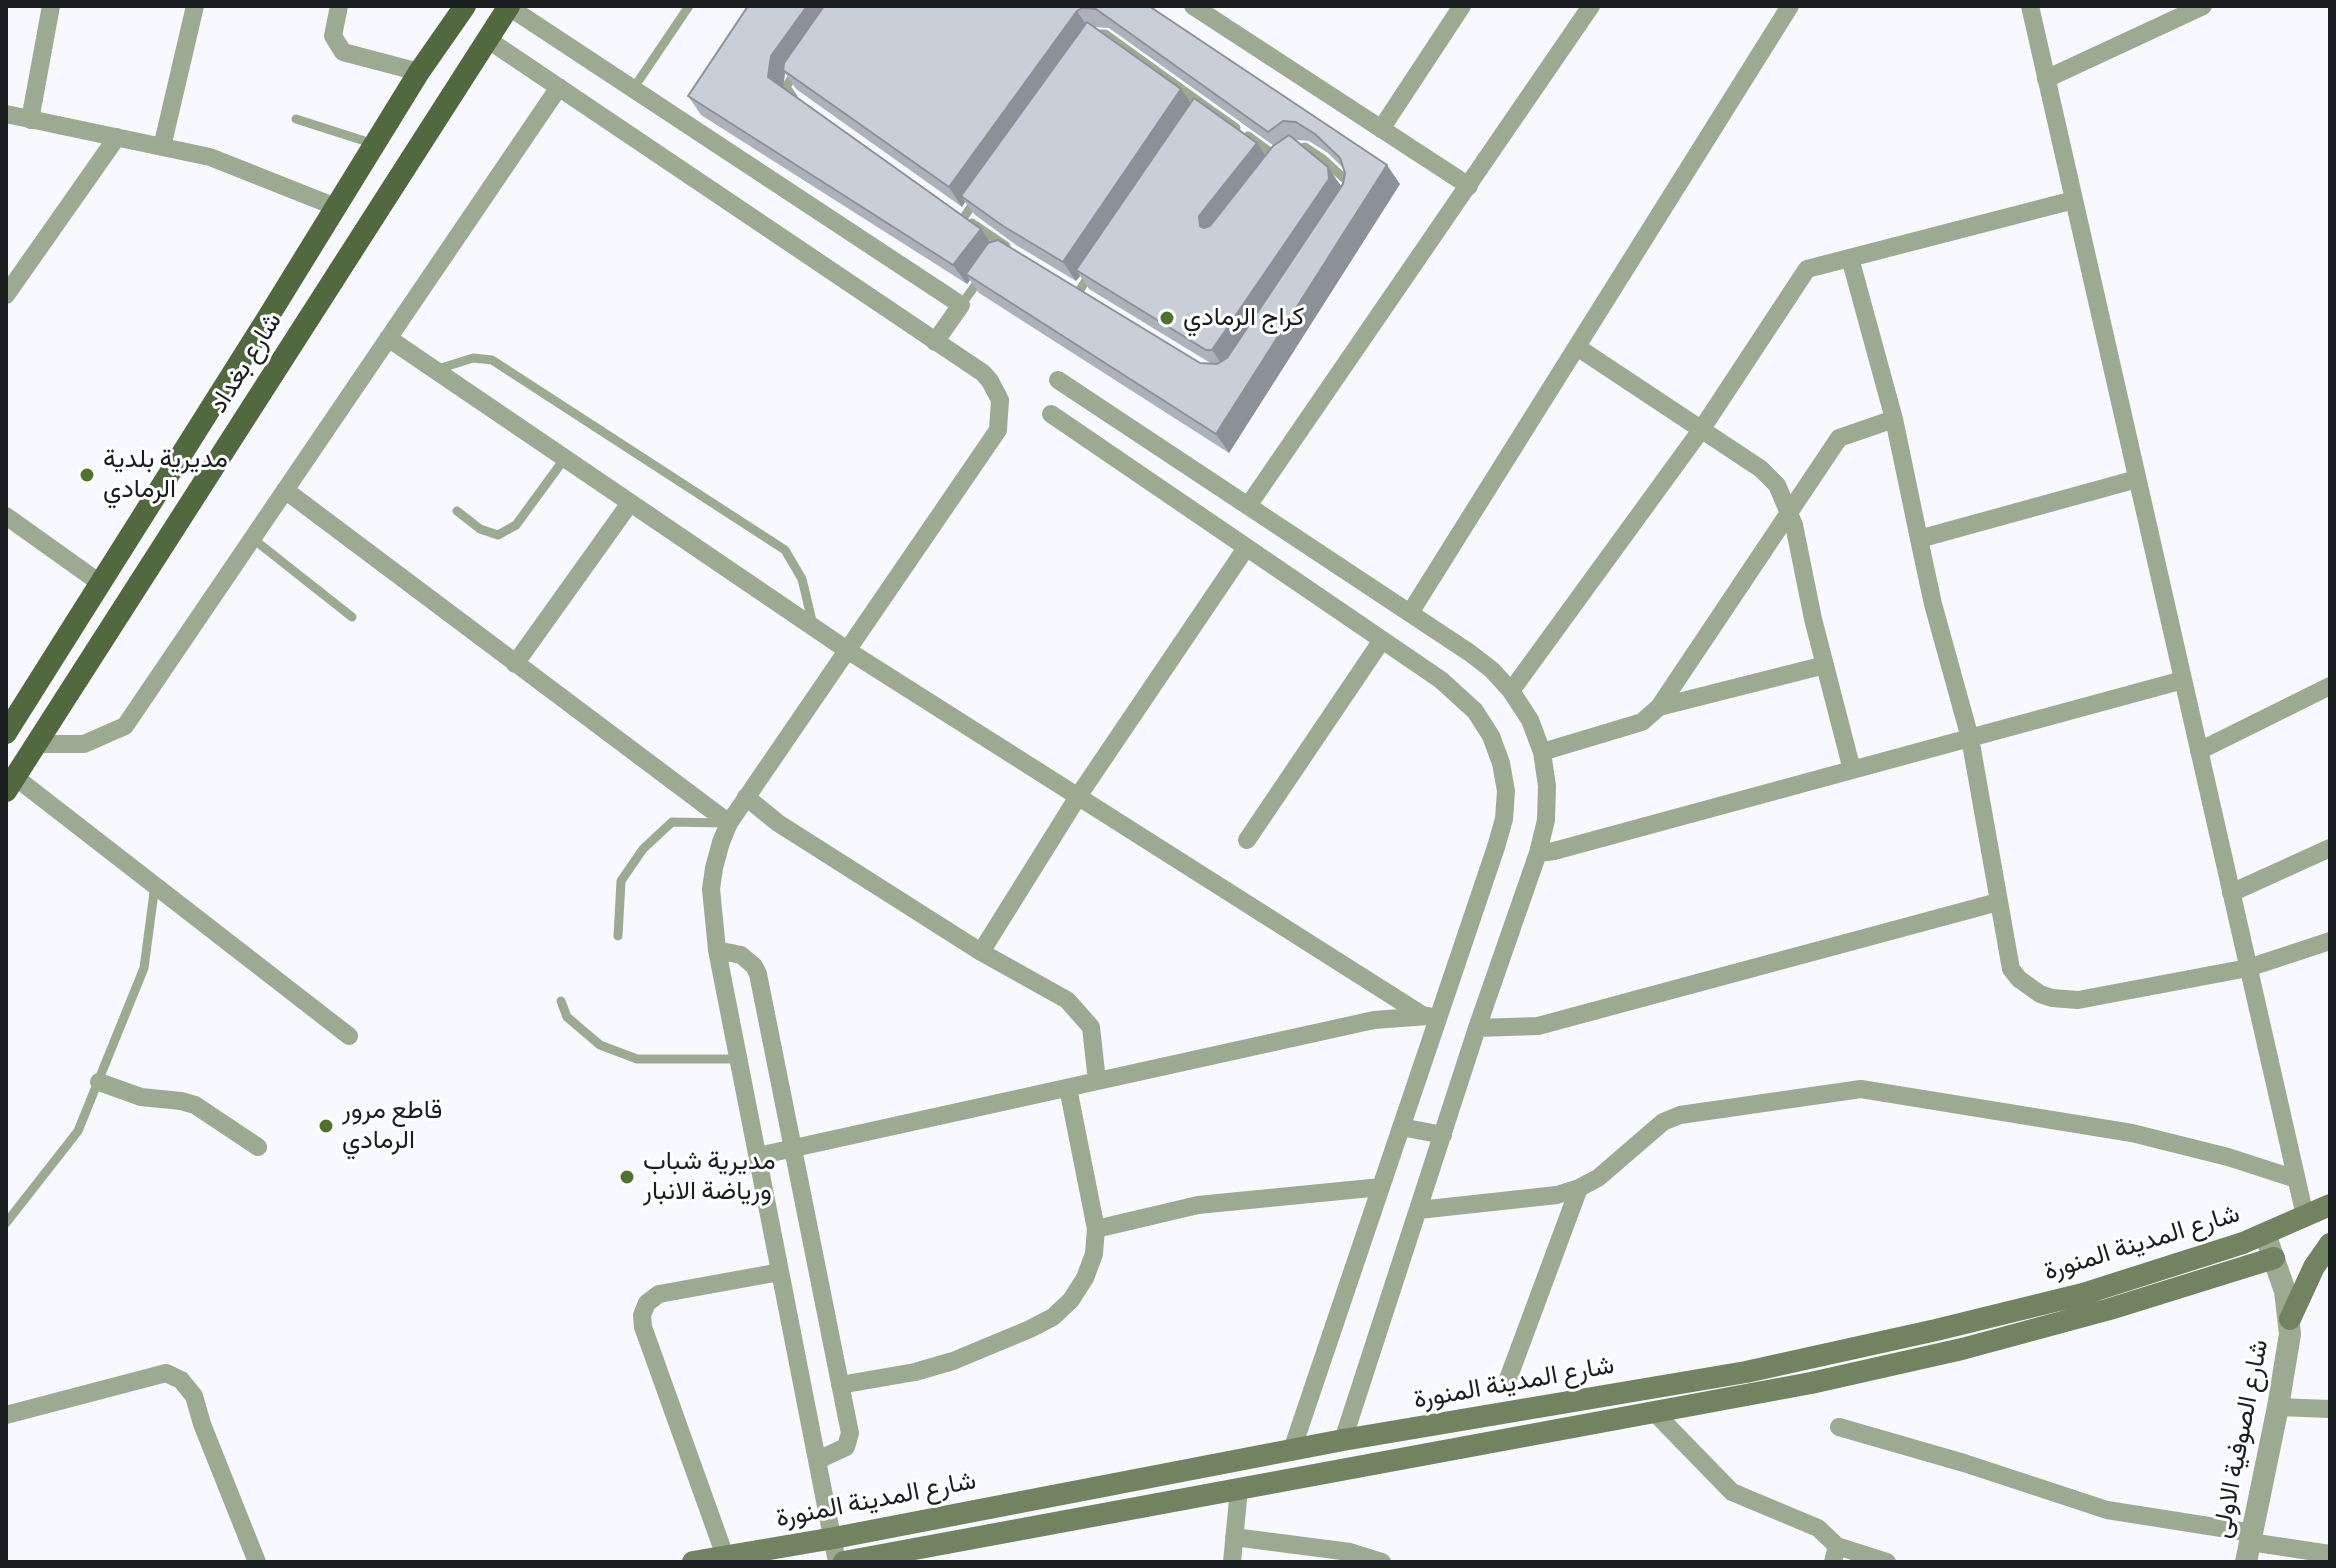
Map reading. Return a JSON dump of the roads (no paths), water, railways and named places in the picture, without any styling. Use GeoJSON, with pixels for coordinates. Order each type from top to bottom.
{"type":"FeatureCollection","features":[{"type":"Feature","properties":{"kind":"main road","name":"شارع بغداد"},"geometry":{"type":"LineString","coordinates":[[6,733],[419,72],[465,6]]}},
{"type":"Feature","properties":{"kind":"main road","name":"شارع بغداد"},"geometry":{"type":"LineString","coordinates":[[10,784],[509,6]]}},
{"type":"Feature","properties":{"kind":"main road"},"geometry":{"type":"LineString","coordinates":[[270,314],[299,332]]}},
{"type":"Feature","properties":{"kind":"main road","name":"شارع المدينة المنورة"},"geometry":{"type":"LineString","coordinates":[[693,1562],[834,1538],[1343,1440],[1746,1372],[2083,1294],[2243,1243],[2330,1205]]}},
{"type":"Feature","properties":{"kind":"main road"},"geometry":{"type":"LineString","coordinates":[[2290,1319],[2314,1267],[2330,1244]]}},
{"type":"Feature","properties":{"kind":"main road","name":"شارع المدينة المنورة"},"geometry":{"type":"LineString","coordinates":[[844,1562],[1811,1383],[1962,1349],[2140,1301],[2274,1258]]}},
{"type":"Feature","properties":{"kind":"main road"},"geometry":{"type":"LineString","coordinates":[[1440,1424],[1442,1451]]}},
{"type":"Feature","properties":{"kind":"street"},"geometry":{"type":"LineString","coordinates":[[30,120],[51,6]]}},
{"type":"Feature","properties":{"kind":"street"},"geometry":{"type":"LineString","coordinates":[[162,147],[195,6]]}},
{"type":"Feature","properties":{"kind":"street"},"geometry":{"type":"LineString","coordinates":[[339,6],[333,36],[343,52],[419,72]]}},
{"type":"Feature","properties":{"kind":"street"},"geometry":{"type":"LineString","coordinates":[[509,6],[961,305],[935,342]]}},
{"type":"Feature","properties":{"kind":"street"},"geometry":{"type":"LineString","coordinates":[[1193,6],[1469,186]]}},
{"type":"Feature","properties":{"kind":"street"},"geometry":{"type":"LineString","coordinates":[[1381,129],[1462,6]]}},
{"type":"Feature","properties":{"kind":"street"},"geometry":{"type":"LineString","coordinates":[[1248,506],[1591,6]]}},
{"type":"Feature","properties":{"kind":"street"},"geometry":{"type":"LineString","coordinates":[[1410,613],[1790,6]]}},
{"type":"Feature","properties":{"kind":"street"},"geometry":{"type":"LineString","coordinates":[[2030,6],[2305,1216]]}},
{"type":"Feature","properties":{"kind":"street"},"geometry":{"type":"LineString","coordinates":[[2046,79],[2203,6]]}},
{"type":"Feature","properties":{"kind":"street"},"geometry":{"type":"LineString","coordinates":[[487,39],[983,373],[1000,400],[998,430],[729,823],[721,842],[711,889],[717,950],[837,1562]]}},
{"type":"Feature","properties":{"kind":"street"},"geometry":{"type":"LineString","coordinates":[[37,744],[84,744],[125,726],[559,87]]}},
{"type":"Feature","properties":{"kind":"street"},"geometry":{"type":"LineString","coordinates":[[6,114],[210,157],[336,207]]}},
{"type":"Feature","properties":{"kind":"street"},"geometry":{"type":"LineString","coordinates":[[6,295],[117,137]]}},
{"type":"Feature","properties":{"kind":"street"},"geometry":{"type":"LineString","coordinates":[[1511,691],[1701,430],[1807,269],[2074,200]]}},
{"type":"Feature","properties":{"kind":"street"},"geometry":{"type":"LineString","coordinates":[[1850,258],[1894,419],[1933,604],[1970,738],[2011,969],[2029,987],[2052,998],[2078,1000],[2248,968],[2330,941]]}},
{"type":"Feature","properties":{"kind":"street"},"geometry":{"type":"LineString","coordinates":[[388,338],[813,628],[1432,1016]]}},
{"type":"Feature","properties":{"kind":"street"},"geometry":{"type":"LineString","coordinates":[[1577,347],[1761,469],[1777,485],[1794,525],[1852,770]]}},
{"type":"Feature","properties":{"kind":"street"},"geometry":{"type":"LineString","coordinates":[[1058,380],[1481,662],[1511,691],[1530,720],[1542,752],[1547,786],[1546,820],[1538,853],[1477,1028],[1343,1440]]}},
{"type":"Feature","properties":{"kind":"street"},"geometry":{"type":"LineString","coordinates":[[1051,414],[1441,680],[1475,711],[1496,749],[1506,791],[1504,819],[1496,847],[1432,1016],[1401,1127],[1292,1450]]}},
{"type":"Feature","properties":{"kind":"street"},"geometry":{"type":"LineString","coordinates":[[1542,752],[1642,722],[1659,707],[1839,438],[1894,419]]}},
{"type":"Feature","properties":{"kind":"street"},"geometry":{"type":"LineString","coordinates":[[1919,539],[2137,479]]}},
{"type":"Feature","properties":{"kind":"street"},"geometry":{"type":"LineString","coordinates":[[285,490],[729,823]]}},
{"type":"Feature","properties":{"kind":"street"},"geometry":{"type":"LineString","coordinates":[[515,664],[630,503]]}},
{"type":"Feature","properties":{"kind":"street"},"geometry":{"type":"LineString","coordinates":[[6,516],[100,583]]}},
{"type":"Feature","properties":{"kind":"street"},"geometry":{"type":"LineString","coordinates":[[981,952],[1079,795],[1246,548]]}},
{"type":"Feature","properties":{"kind":"street"},"geometry":{"type":"LineString","coordinates":[[1247,840],[1382,640]]}},
{"type":"Feature","properties":{"kind":"street"},"geometry":{"type":"LineString","coordinates":[[1659,707],[1825,665]]}},
{"type":"Feature","properties":{"kind":"street"},"geometry":{"type":"LineString","coordinates":[[1538,853],[2183,680]]}},
{"type":"Feature","properties":{"kind":"street"},"geometry":{"type":"LineString","coordinates":[[2199,751],[2330,686]]}},
{"type":"Feature","properties":{"kind":"street"},"geometry":{"type":"LineString","coordinates":[[10,784],[155,885],[349,1036]]}},
{"type":"Feature","properties":{"kind":"street"},"geometry":{"type":"LineString","coordinates":[[746,797],[778,823],[981,952],[1067,1000],[1091,1027],[1097,1081]]}},
{"type":"Feature","properties":{"kind":"street"},"geometry":{"type":"LineString","coordinates":[[2231,893],[2330,848]]}},
{"type":"Feature","properties":{"kind":"street"},"geometry":{"type":"LineString","coordinates":[[1477,1028],[1538,1026],[1998,902]]}},
{"type":"Feature","properties":{"kind":"street"},"geometry":{"type":"LineString","coordinates":[[717,950],[741,955],[758,974],[850,1433],[849,1442],[842,1450],[818,1460]]}},
{"type":"Feature","properties":{"kind":"street"},"geometry":{"type":"LineString","coordinates":[[758,1156],[1374,1020],[1432,1016]]}},
{"type":"Feature","properties":{"kind":"street"},"geometry":{"type":"LineString","coordinates":[[99,1082],[141,1097],[195,1105],[258,1147]]}},
{"type":"Feature","properties":{"kind":"street"},"geometry":{"type":"LineString","coordinates":[[840,1385],[915,1372],[953,1361],[1053,1317],[1071,1300],[1085,1278],[1094,1254],[1096,1229],[1068,1088]]}},
{"type":"Feature","properties":{"kind":"street"},"geometry":{"type":"LineString","coordinates":[[1419,1210],[1557,1195],[1579,1188],[1598,1178],[1663,1122],[1680,1115],[1861,1089],[2132,1133],[2228,1157],[2296,1179]]}},
{"type":"Feature","properties":{"kind":"street"},"geometry":{"type":"LineString","coordinates":[[1401,1127],[1443,1135]]}},
{"type":"Feature","properties":{"kind":"street"},"geometry":{"type":"LineString","coordinates":[[1096,1229],[1198,1205],[1381,1187]]}},
{"type":"Feature","properties":{"kind":"street"},"geometry":{"type":"LineString","coordinates":[[1508,1379],[1579,1188]]}},
{"type":"Feature","properties":{"kind":"street","name":"شارع الصوفية الاولى"},"geometry":{"type":"LineString","coordinates":[[2250,1546],[2289,1349],[2290,1319],[2285,1291],[2265,1234]]}},
{"type":"Feature","properties":{"kind":"street"},"geometry":{"type":"LineString","coordinates":[[725,1556],[643,1327],[642,1315],[647,1303],[659,1294],[780,1272]]}},
{"type":"Feature","properties":{"kind":"street"},"geometry":{"type":"LineString","coordinates":[[6,1415],[166,1373],[181,1380],[194,1396],[212,1451],[257,1562]]}},
{"type":"Feature","properties":{"kind":"street"},"geometry":{"type":"LineString","coordinates":[[2278,1407],[2330,1409]]}},
{"type":"Feature","properties":{"kind":"street"},"geometry":{"type":"LineString","coordinates":[[1654,1412],[1732,1492],[1818,1528],[1835,1554],[1887,1562]]}},
{"type":"Feature","properties":{"kind":"street"},"geometry":{"type":"LineString","coordinates":[[1839,1427],[1964,1463],[2107,1510],[2250,1546],[2330,1554]]}},
{"type":"Feature","properties":{"kind":"street"},"geometry":{"type":"LineString","coordinates":[[1232,1562],[1239,1489]]}},
{"type":"Feature","properties":{"kind":"street"},"geometry":{"type":"LineString","coordinates":[[1234,1537],[1350,1552],[1382,1562]]}},
{"type":"Feature","properties":{"kind":"lane"},"geometry":{"type":"LineString","coordinates":[[633,89],[689,6]]}},
{"type":"Feature","properties":{"kind":"lane"},"geometry":{"type":"LineString","coordinates":[[1089,41],[1096,34],[1105,34],[1281,160]]}},
{"type":"Feature","properties":{"kind":"lane"},"geometry":{"type":"LineString","coordinates":[[807,55],[786,87],[808,107]]}},
{"type":"Feature","properties":{"kind":"lane"},"geometry":{"type":"LineString","coordinates":[[1197,118],[1205,106]]}},
{"type":"Feature","properties":{"kind":"lane"},"geometry":{"type":"LineString","coordinates":[[296,119],[374,144]]}},
{"type":"Feature","properties":{"kind":"lane"},"geometry":{"type":"LineString","coordinates":[[1272,171],[1281,160],[1305,147],[1348,182],[1351,193],[1349,201]]}},
{"type":"Feature","properties":{"kind":"lane"},"geometry":{"type":"LineString","coordinates":[[964,217],[982,192]]}},
{"type":"Feature","properties":{"kind":"lane"},"geometry":{"type":"LineString","coordinates":[[951,208],[1012,251],[997,255]]}},
{"type":"Feature","properties":{"kind":"lane"},"geometry":{"type":"LineString","coordinates":[[1079,291],[1096,266]]}},
{"type":"Feature","properties":{"kind":"lane"},"geometry":{"type":"LineString","coordinates":[[961,305],[988,268]]}},
{"type":"Feature","properties":{"kind":"lane"},"geometry":{"type":"LineString","coordinates":[[1065,283],[1091,299]]}},
{"type":"Feature","properties":{"kind":"lane"},"geometry":{"type":"LineString","coordinates":[[435,370],[473,358],[492,360],[785,550],[802,579],[813,628]]}},
{"type":"Feature","properties":{"kind":"lane"},"geometry":{"type":"LineString","coordinates":[[457,511],[480,529],[498,535],[516,525],[565,458]]}},
{"type":"Feature","properties":{"kind":"lane"},"geometry":{"type":"LineString","coordinates":[[252,538],[352,617]]}},
{"type":"Feature","properties":{"kind":"lane"},"geometry":{"type":"LineString","coordinates":[[618,936],[621,881],[643,849],[672,822],[729,823]]}},
{"type":"Feature","properties":{"kind":"lane"},"geometry":{"type":"LineString","coordinates":[[6,1223],[78,1131],[144,968],[155,885]]}},
{"type":"Feature","properties":{"kind":"lane"},"geometry":{"type":"LineString","coordinates":[[561,1001],[567,1017],[600,1045],[637,1059],[739,1059]]}},
{"type":"Feature","properties":{"kind":"place","name":"كراج الرمادي"},"geometry":{"type":"Point","coordinates":[1167,318]}},
{"type":"Feature","properties":{"kind":"place","name":"مديرية بلدية الرمادي"},"geometry":{"type":"Point","coordinates":[87,475]}},
{"type":"Feature","properties":{"kind":"place","name":"قاطع مرور الرمادي"},"geometry":{"type":"Point","coordinates":[326,1126]}},
{"type":"Feature","properties":{"kind":"place","name":"مديرية شباب ورياضة الانبار"},"geometry":{"type":"Point","coordinates":[627,1177]}}]}
